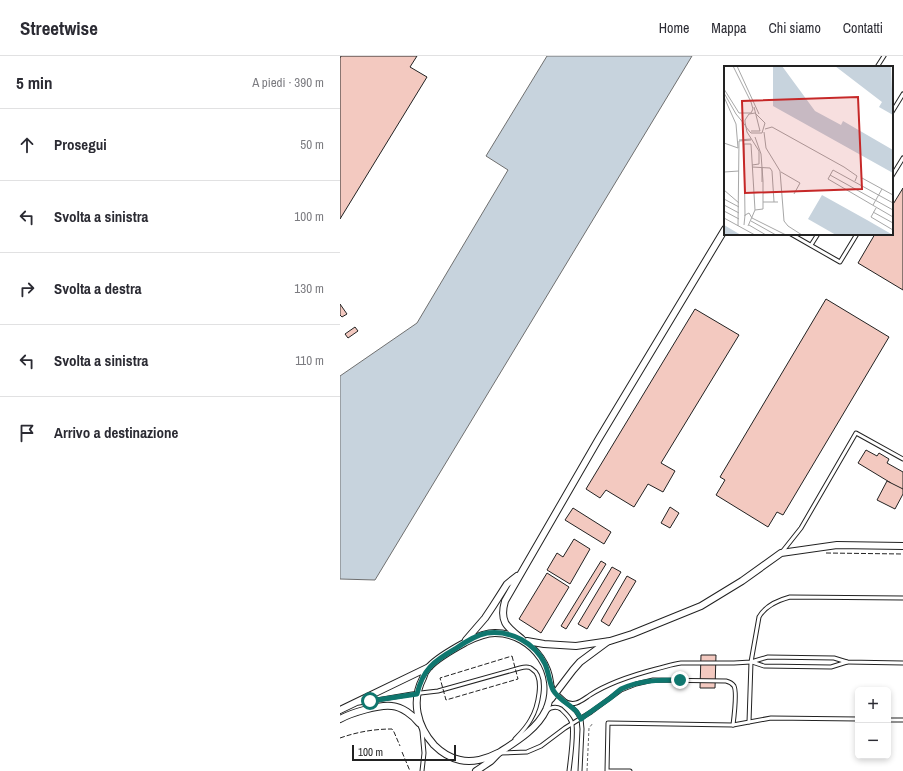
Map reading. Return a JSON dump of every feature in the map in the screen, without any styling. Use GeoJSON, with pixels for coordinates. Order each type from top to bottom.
{"type":"FeatureCollection","features":[{"type":"Feature","properties":{"kind":"street"},"geometry":{"type":"LineString","coordinates":[[549,702],[550,679],[546,668],[541,657],[532,647],[509,629],[504,620],[503,612],[505,601],[598,440],[724,231]]}},
{"type":"Feature","properties":{"kind":"street"},"geometry":{"type":"LineString","coordinates":[[340,710],[429,667],[463,644],[480,635],[504,633],[524,640],[544,644],[576,646],[610,641],[632,634],[701,606],[742,581],[781,553],[837,545],[903,546]]}},
{"type":"Feature","properties":{"kind":"street"},"geometry":{"type":"LineString","coordinates":[[463,644],[485,618],[507,584],[520,574]]}},
{"type":"Feature","properties":{"kind":"street"},"geometry":{"type":"LineString","coordinates":[[340,719],[382,706],[397,707],[409,713],[417,720],[441,752],[461,761],[485,758],[505,749],[531,730],[544,715],[555,692],[580,662],[610,641]]}},
{"type":"Feature","properties":{"kind":"street"},"geometry":{"type":"LineString","coordinates":[[421,726],[416,703],[417,694],[421,682],[429,667]]}},
{"type":"Feature","properties":{"kind":"street"},"geometry":{"type":"LineString","coordinates":[[476,771],[498,753]]}},
{"type":"Feature","properties":{"kind":"lane"},"geometry":{"type":"LineString","coordinates":[[878,66],[884,56]]}},
{"type":"Feature","properties":{"kind":"lane"},"geometry":{"type":"LineString","coordinates":[[893,110],[903,94]]}},
{"type":"Feature","properties":{"kind":"lane"},"geometry":{"type":"LineString","coordinates":[[893,174],[903,158]]}},
{"type":"Feature","properties":{"kind":"lane"},"geometry":{"type":"LineString","coordinates":[[793,235],[840,262],[856,235]]}},
{"type":"Feature","properties":{"kind":"lane"},"geometry":{"type":"LineString","coordinates":[[811,245],[817,235]]}},
{"type":"Feature","properties":{"kind":"lane"},"geometry":{"type":"LineString","coordinates":[[781,553],[801,528],[856,433],[903,459]]}},
{"type":"Feature","properties":{"kind":"lane"},"geometry":{"type":"LineString","coordinates":[[749,722],[751,662],[759,617],[766,608],[790,597],[903,598]]}},
{"type":"Feature","properties":{"kind":"lane"},"geometry":{"type":"LineString","coordinates":[[564,701],[572,704],[612,683],[630,676],[680,663],[751,662],[768,657],[834,658],[847,662],[903,663]]}},
{"type":"Feature","properties":{"kind":"lane"},"geometry":{"type":"LineString","coordinates":[[751,662],[764,666],[831,667],[847,662]]}},
{"type":"Feature","properties":{"kind":"lane"},"geometry":{"type":"LineString","coordinates":[[352,705],[438,691],[528,667],[533,669],[537,674],[539,684],[539,695],[535,710],[532,719],[527,726],[505,749]]}},
{"type":"Feature","properties":{"kind":"lane"},"geometry":{"type":"LineString","coordinates":[[550,679],[555,692],[576,711],[581,719],[580,771]]}},
{"type":"Feature","properties":{"kind":"lane"},"geometry":{"type":"LineString","coordinates":[[498,753],[519,753],[534,750],[621,690],[644,681],[730,682],[734,685],[736,691],[733,725]]}},
{"type":"Feature","properties":{"kind":"lane"},"geometry":{"type":"LineString","coordinates":[[544,715],[549,708],[555,707],[569,718],[572,724],[569,771]]}},
{"type":"Feature","properties":{"kind":"lane"},"geometry":{"type":"LineString","coordinates":[[630,771],[607,771],[608,723],[733,725],[771,718],[855,719]]}},
{"type":"Feature","properties":{"kind":"lane"},"geometry":{"type":"LineString","coordinates":[[891,720],[903,720]]}},
{"type":"Feature","properties":{"kind":"lane"},"geometry":{"type":"LineString","coordinates":[[421,726],[424,744],[422,771]]}},
{"type":"Feature","properties":{"kind":"path"},"geometry":{"type":"LineString","coordinates":[[587,771],[589,728],[593,723]]}},
{"type":"Feature","properties":{"kind":"shaded area"},"geometry":{"type":"Polygon","coordinates":[[[547,56],[692,56],[375,580],[340,579],[340,376],[417,323],[508,170],[486,156],[547,56]]]}},
{"type":"Feature","properties":{"kind":"building"},"geometry":{"type":"Polygon","coordinates":[[[341,56],[417,56],[410,67],[427,77],[340,219],[340,58],[341,56]]]}},
{"type":"Feature","properties":{"kind":"building"},"geometry":{"type":"Polygon","coordinates":[[[903,188],[903,290],[858,263],[874,235],[893,235],[893,204],[903,188]]]}},
{"type":"Feature","properties":{"kind":"building"},"geometry":{"type":"Polygon","coordinates":[[[826,299],[889,337],[783,515],[777,512],[768,527],[716,495],[725,480],[720,477],[826,299]]]}},
{"type":"Feature","properties":{"kind":"building"},"geometry":{"type":"Polygon","coordinates":[[[340,304],[347,314],[342,317],[340,315],[340,304]]]}},
{"type":"Feature","properties":{"kind":"building"},"geometry":{"type":"Polygon","coordinates":[[[695,309],[739,335],[661,463],[675,471],[663,492],[648,484],[634,507],[606,490],[600,498],[586,489],[695,309]]]}},
{"type":"Feature","properties":{"kind":"building"},"geometry":{"type":"Polygon","coordinates":[[[355,327],[358,331],[348,338],[345,334],[355,327]]]}},
{"type":"Feature","properties":{"kind":"building"},"geometry":{"type":"Polygon","coordinates":[[[866,450],[877,456],[879,453],[889,459],[887,463],[903,472],[903,490],[901,489],[899,493],[889,487],[891,483],[858,463],[866,450]]]}},
{"type":"Feature","properties":{"kind":"building"},"geometry":{"type":"Polygon","coordinates":[[[887,481],[903,489],[903,494],[895,509],[877,500],[887,481]]]}},
{"type":"Feature","properties":{"kind":"building"},"geometry":{"type":"Polygon","coordinates":[[[670,507],[679,513],[670,528],[661,523],[670,507]]]}},
{"type":"Feature","properties":{"kind":"building"},"geometry":{"type":"Polygon","coordinates":[[[573,508],[611,532],[604,544],[565,520],[573,508]]]}},
{"type":"Feature","properties":{"kind":"building"},"geometry":{"type":"Polygon","coordinates":[[[574,539],[590,549],[570,584],[547,570],[557,553],[563,557],[574,539]]]}},
{"type":"Feature","properties":{"kind":"building"},"geometry":{"type":"Polygon","coordinates":[[[601,561],[606,564],[566,629],[561,626],[601,561]]]}},
{"type":"Feature","properties":{"kind":"building"},"geometry":{"type":"Polygon","coordinates":[[[612,567],[621,572],[587,629],[578,624],[612,567]]]}},
{"type":"Feature","properties":{"kind":"building"},"geometry":{"type":"Polygon","coordinates":[[[547,573],[569,587],[541,633],[519,619],[547,573]]]}},
{"type":"Feature","properties":{"kind":"building"},"geometry":{"type":"Polygon","coordinates":[[[627,576],[636,581],[609,626],[601,621],[627,576]]]}},
{"type":"Feature","properties":{"kind":"building"},"geometry":{"type":"Polygon","coordinates":[[[701,655],[716,655],[715,688],[700,688],[701,655]]]}},
{"type":"Feature","properties":{"kind":"fence"},"geometry":{"type":"LineString","coordinates":[[826,553],[903,554]]}},
{"type":"Feature","properties":{"kind":"fence"},"geometry":{"type":"LineString","coordinates":[[512,656],[518,679],[446,700],[440,678],[512,656]]}},
{"type":"Feature","properties":{"kind":"fence"},"geometry":{"type":"LineString","coordinates":[[340,738],[366,731],[392,729],[400,746]]}},
{"type":"Feature","properties":{"kind":"fence"},"geometry":{"type":"LineString","coordinates":[[402,752],[410,771]]}},
{"type":"Feature","properties":{"kind":"route"},"geometry":{"type":"LineString","coordinates":[[370,701],[417,694],[424,675],[429,667],[473,638],[487,633],[504,633],[522,639],[532,647],[545,663],[554,691],[576,711],[581,719],[627,687],[644,681],[680,680]]}}]}
